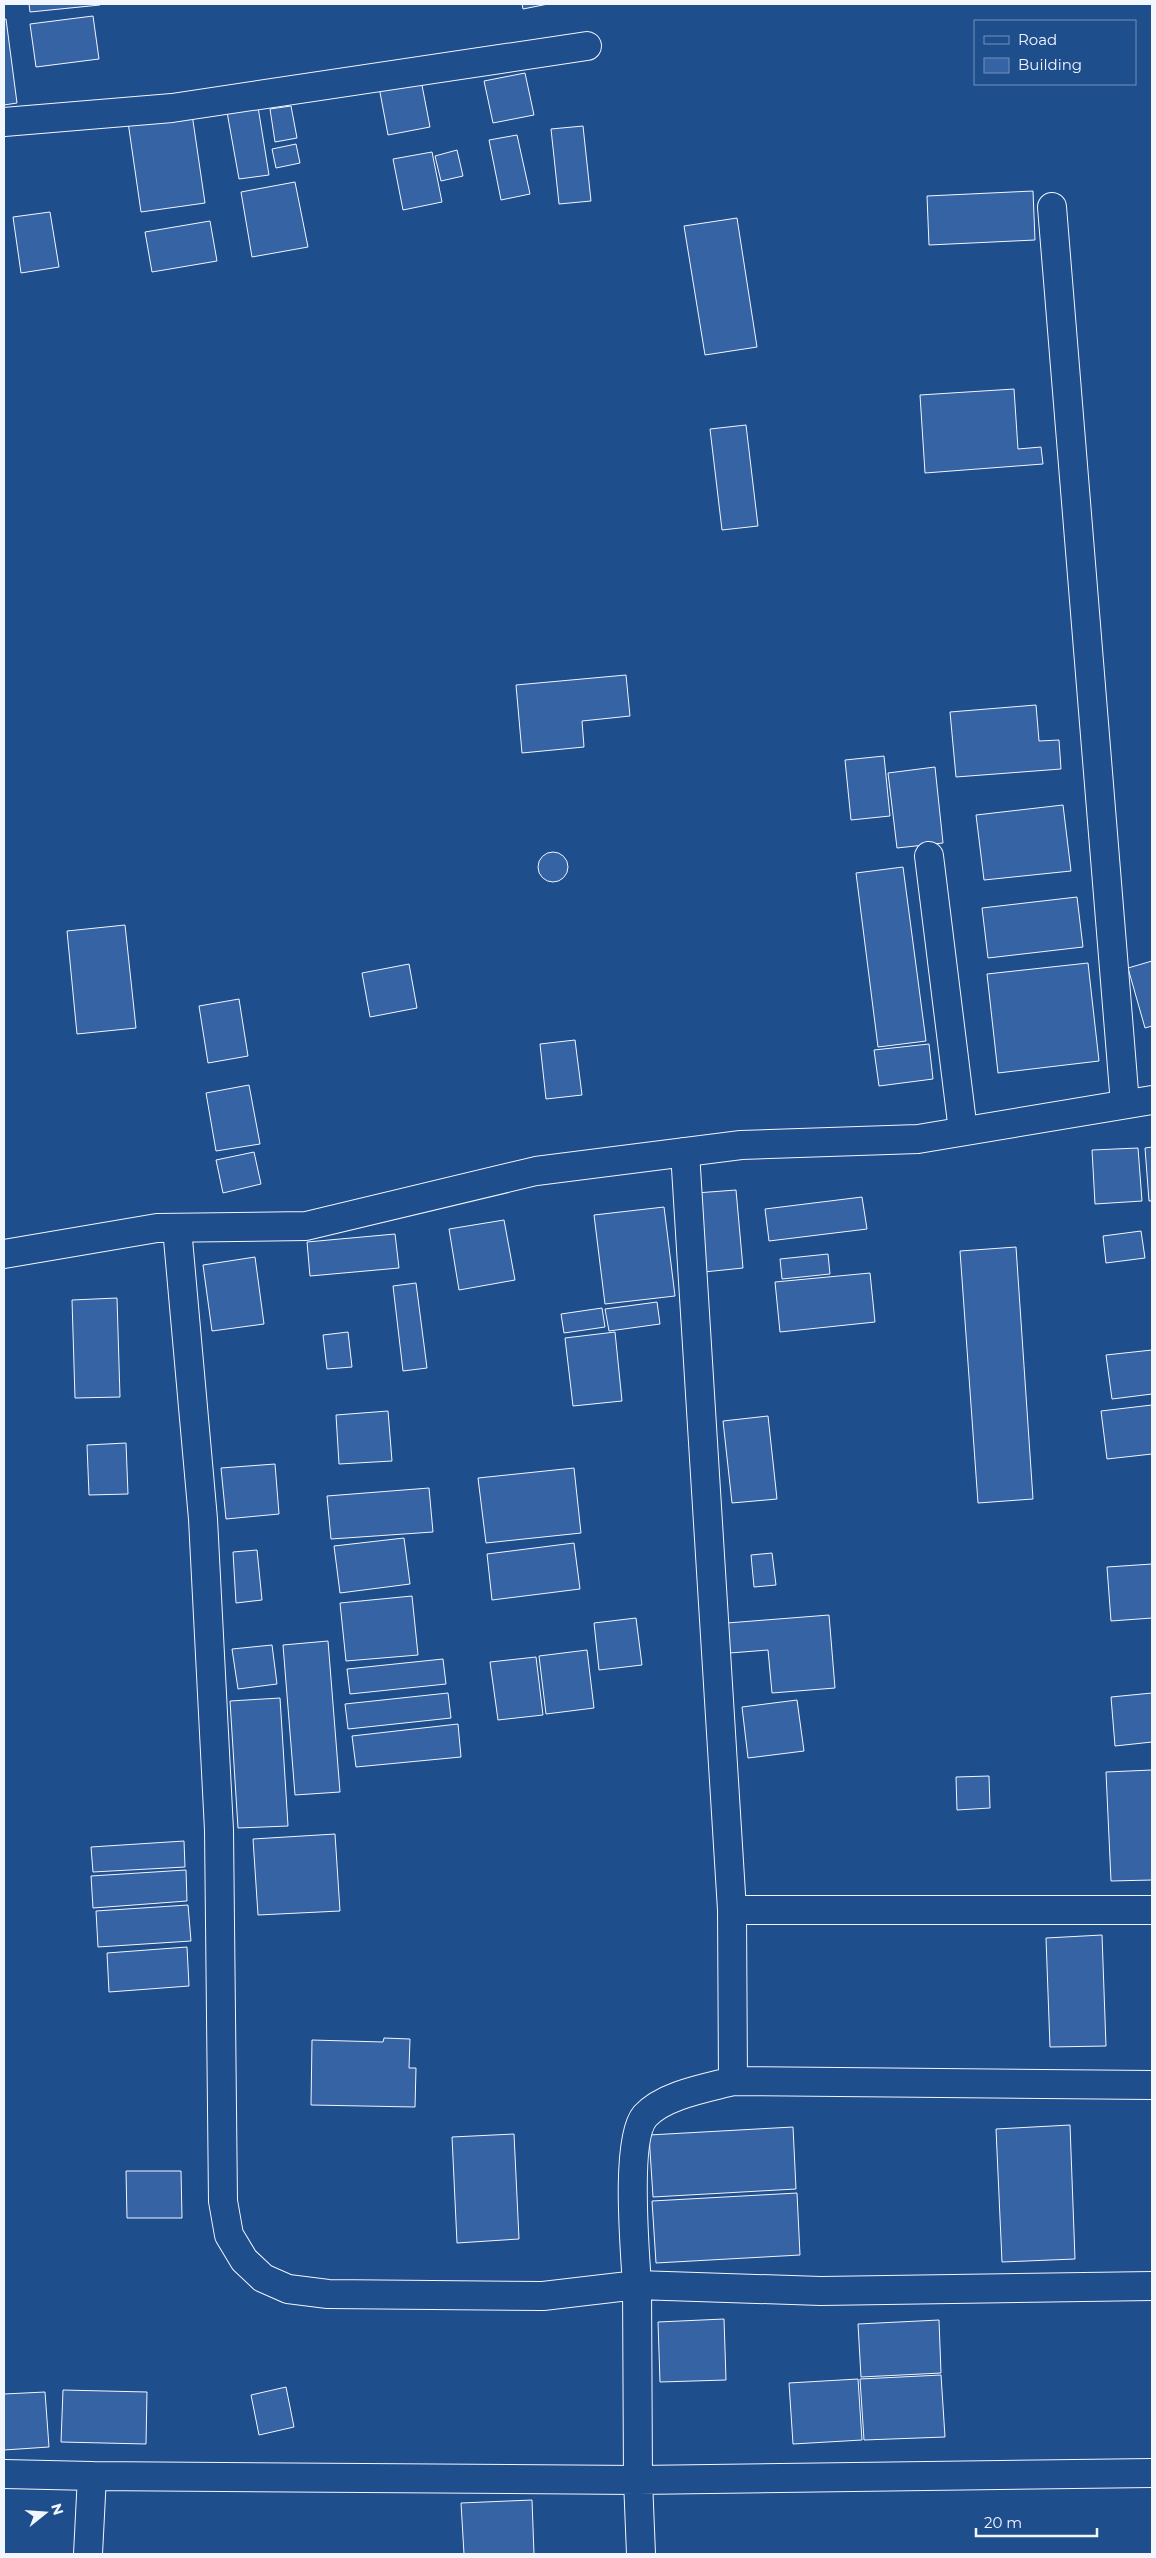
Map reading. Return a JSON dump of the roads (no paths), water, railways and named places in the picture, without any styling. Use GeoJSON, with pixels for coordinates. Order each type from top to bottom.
{"type":"FeatureCollection","features":[{"type":"Feature","properties":{"kind":"street"},"geometry":{"type":"LineString","coordinates":[[4,122],[172,108],[587,46]]}},
{"type":"Feature","properties":{"kind":"street"},"geometry":{"type":"LineString","coordinates":[[1052,207],[1124,1104]]}},
{"type":"Feature","properties":{"kind":"street"},"geometry":{"type":"LineString","coordinates":[[929,856],[963,1131]]}},
{"type":"Feature","properties":{"kind":"street"},"geometry":{"type":"LineString","coordinates":[[4,1254],[157,1228],[306,1226],[536,1171],[741,1145],[918,1139],[1152,1100]]}},
{"type":"Feature","properties":{"kind":"street"},"geometry":{"type":"LineString","coordinates":[[685,1152],[732,1910],[733,2081]]}},
{"type":"Feature","properties":{"kind":"street"},"geometry":{"type":"LineString","coordinates":[[177,1228],[203,1519],[219,1830],[223,2201],[229,2235],[244,2260],[263,2278],[288,2288],[328,2294],[543,2296],[637,2285],[821,2291],[1152,2286]]}},
{"type":"Feature","properties":{"kind":"street"},"geometry":{"type":"LineString","coordinates":[[732,1910],[1152,1910]]}},
{"type":"Feature","properties":{"kind":"street"},"geometry":{"type":"LineString","coordinates":[[641,2554],[638,2480],[637,2285],[633,2219],[634,2148],[645,2116],[673,2098],[733,2081],[1152,2085]]}},
{"type":"Feature","properties":{"kind":"street"},"geometry":{"type":"LineString","coordinates":[[4,2474],[638,2480],[1152,2473]]}},
{"type":"Feature","properties":{"kind":"street"},"geometry":{"type":"LineString","coordinates":[[88,2554],[92,2476]]}}]}
